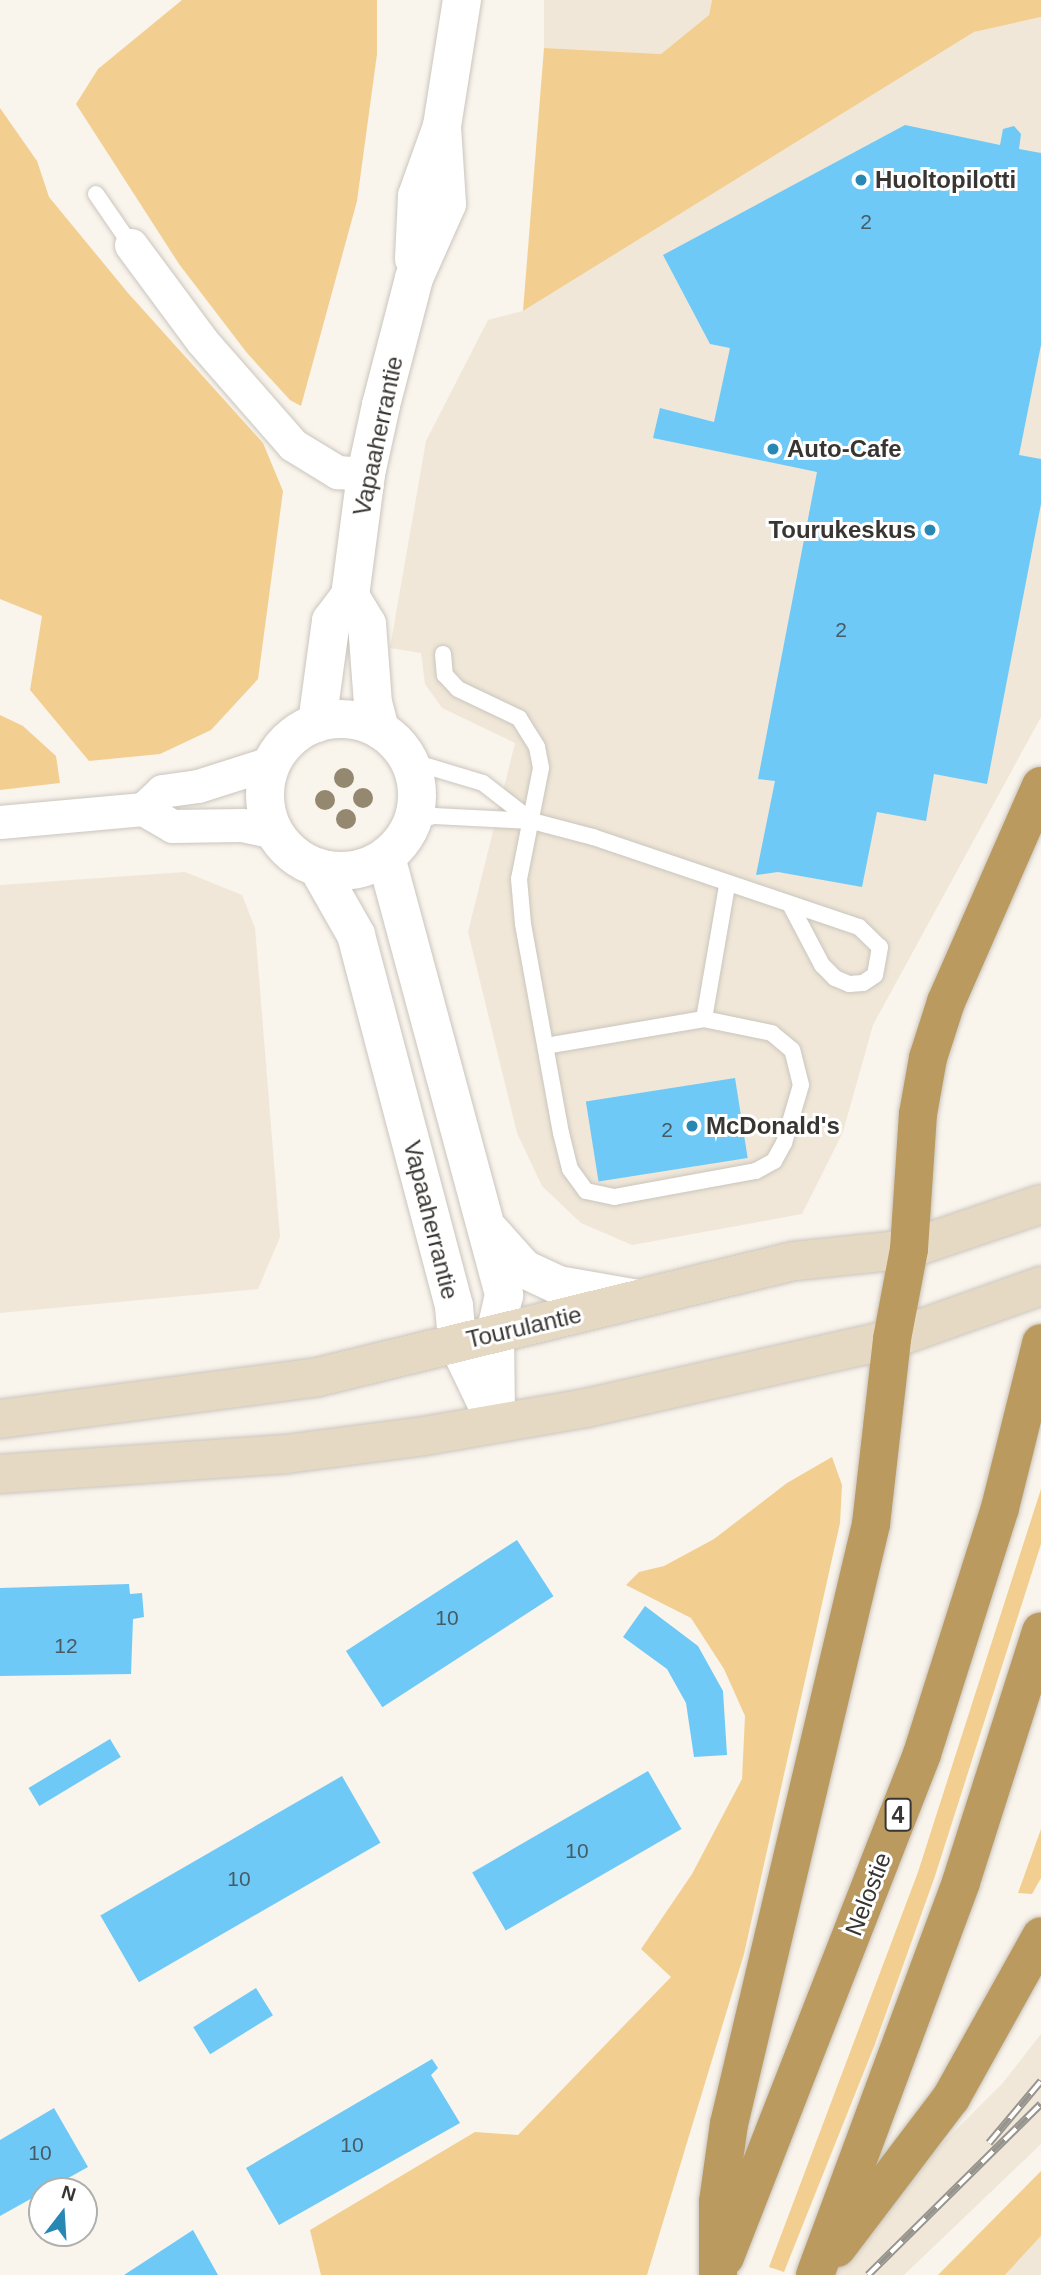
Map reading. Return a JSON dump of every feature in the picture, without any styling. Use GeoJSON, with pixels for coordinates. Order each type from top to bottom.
{"type":"FeatureCollection","features":[{"type":"Feature","properties":{"kind":"highway"},"geometry":{"type":"LineString","coordinates":[[718,2275],[718,2202],[729,2124],[871,1524],[892,1339],[909,1249],[916,1138],[928,1058],[946,1002],[1041,786]]}},
{"type":"Feature","properties":{"kind":"highway","name":"Nelostie"},"geometry":{"type":"LineString","coordinates":[[718,2275],[922,1754],[1000,1508],[1041,1343]]}},
{"type":"Feature","properties":{"kind":"highway"},"geometry":{"type":"LineString","coordinates":[[816,2275],[961,1882],[1041,1631]]}},
{"type":"Feature","properties":{"kind":"highway"},"geometry":{"type":"LineString","coordinates":[[816,2275],[951,2098],[1041,1936]]}},
{"type":"Feature","properties":{"kind":"main road","name":"Tourulantie"},"geometry":{"type":"LineString","coordinates":[[0,1419],[318,1377],[795,1261],[909,1249],[1041,1204]]}},
{"type":"Feature","properties":{"kind":"main road"},"geometry":{"type":"LineString","coordinates":[[0,1475],[286,1454],[496,1423],[647,1395],[892,1339],[1041,1286]]}},
{"type":"Feature","properties":{"kind":"street","name":"Vapaaherrantie"},"geometry":{"type":"LineString","coordinates":[[317,723],[331,621],[350,596],[366,474],[414,278],[447,204],[442,126],[462,0]]}},
{"type":"Feature","properties":{"kind":"street"},"geometry":{"type":"LineString","coordinates":[[131,246],[202,341],[293,445],[337,471],[366,474]]}},
{"type":"Feature","properties":{"kind":"street"},"geometry":{"type":"LineString","coordinates":[[350,596],[367,624],[373,703],[380,730]]}},
{"type":"Feature","properties":{"kind":"street"},"geometry":{"type":"LineString","coordinates":[[360,721],[380,730],[410,761],[416,781],[412,823],[386,857],[365,868],[342,872],[318,868],[297,857],[275,832],[267,809],[266,785],[273,762],[286,742],[317,723],[360,721]]}},
{"type":"Feature","properties":{"kind":"street"},"geometry":{"type":"LineString","coordinates":[[143,809],[162,791],[198,786],[273,762]]}},
{"type":"Feature","properties":{"kind":"street"},"geometry":{"type":"LineString","coordinates":[[0,822],[143,809],[172,826],[242,825],[275,832]]}},
{"type":"Feature","properties":{"kind":"street","name":"Vapaaherrantie"},"geometry":{"type":"LineString","coordinates":[[386,857],[504,1295],[495,1334],[496,1423]]}},
{"type":"Feature","properties":{"kind":"street","name":"Vapaaherrantie"},"geometry":{"type":"LineString","coordinates":[[318,868],[356,935],[454,1306],[457,1342],[496,1423]]}},
{"type":"Feature","properties":{"kind":"street","name":"Vapaaherrantie"},"geometry":{"type":"LineString","coordinates":[[487,1228],[524,1269],[546,1280],[638,1299]]}},
{"type":"Feature","properties":{"kind":"lane"},"geometry":{"type":"LineString","coordinates":[[96,194],[131,246]]}},
{"type":"Feature","properties":{"kind":"lane"},"geometry":{"type":"LineString","coordinates":[[443,654],[445,675],[458,689],[519,718],[537,747],[541,768],[519,879],[546,1046],[570,1169],[586,1191],[614,1197],[755,1171],[774,1161],[784,1143],[801,1085],[800,1069],[792,1050],[772,1033],[704,1019],[546,1046]]}},
{"type":"Feature","properties":{"kind":"lane"},"geometry":{"type":"LineString","coordinates":[[410,761],[483,783],[532,821]]}},
{"type":"Feature","properties":{"kind":"lane"},"geometry":{"type":"LineString","coordinates":[[412,823],[435,816],[532,821],[593,837],[727,886],[791,906],[874,937],[880,947],[875,975],[856,984],[835,978],[822,965],[791,906]]}},
{"type":"Feature","properties":{"kind":"lane"},"geometry":{"type":"LineString","coordinates":[[704,1019],[727,886]]}},
{"type":"Feature","properties":{"kind":"shaded area"},"geometry":{"type":"Polygon","coordinates":[[[182,0],[377,0],[377,54],[357,201],[301,406],[290,400],[247,353],[179,264],[76,104],[98,69],[182,0]]]}},
{"type":"Feature","properties":{"kind":"shaded area"},"geometry":{"type":"Polygon","coordinates":[[[544,0],[712,0],[709,15],[661,54],[544,48],[544,0]]]}},
{"type":"Feature","properties":{"kind":"shaded area"},"geometry":{"type":"Polygon","coordinates":[[[712,0],[1041,0],[1041,17],[974,32],[523,311],[544,48],[661,54],[709,15],[712,0]]]}},
{"type":"Feature","properties":{"kind":"shaded area"},"geometry":{"type":"Polygon","coordinates":[[[1041,17],[1041,717],[873,1025],[843,1132],[802,1214],[632,1245],[581,1223],[542,1186],[517,1133],[468,932],[515,743],[442,708],[425,684],[421,653],[390,648],[426,441],[488,320],[523,311],[974,32],[1041,17]]]}},
{"type":"Feature","properties":{"kind":"shaded area"},"geometry":{"type":"Polygon","coordinates":[[[0,108],[37,161],[49,197],[128,293],[263,443],[283,491],[258,679],[211,730],[160,754],[89,761],[30,690],[42,616],[0,599],[0,108]]]}},
{"type":"Feature","properties":{"kind":"shaded area"},"geometry":{"type":"Polygon","coordinates":[[[0,715],[23,726],[56,756],[60,783],[0,790],[0,715]]]}},
{"type":"Feature","properties":{"kind":"shaded area"},"geometry":{"type":"Polygon","coordinates":[[[185,872],[242,895],[255,928],[280,1237],[258,1289],[0,1313],[0,885],[185,872]]]}},
{"type":"Feature","properties":{"kind":"shaded area"},"geometry":{"type":"Polygon","coordinates":[[[832,1457],[842,1485],[840,1523],[744,1954],[647,2275],[321,2275],[310,2230],[475,2132],[518,2135],[671,1977],[641,1949],[692,1874],[742,1779],[745,1716],[724,1669],[691,1618],[626,1585],[639,1572],[664,1566],[714,1539],[787,1483],[832,1457]]]}},
{"type":"Feature","properties":{"kind":"shaded area"},"geometry":{"type":"Polygon","coordinates":[[[1041,1489],[1041,1544],[935,1876],[875,2044],[784,2272],[769,2267],[918,1872],[1041,1489]]]}},
{"type":"Feature","properties":{"kind":"shaded area"},"geometry":{"type":"Polygon","coordinates":[[[1041,1829],[1041,1878],[1032,1894],[1018,1893],[1041,1829]]]}},
{"type":"Feature","properties":{"kind":"shaded area"},"geometry":{"type":"Polygon","coordinates":[[[1041,2034],[1041,2144],[904,2275],[810,2275],[1002,2084],[1041,2034]]]}},
{"type":"Feature","properties":{"kind":"shaded area"},"geometry":{"type":"Polygon","coordinates":[[[1041,2171],[1041,2236],[1005,2275],[938,2275],[1041,2171]]]}},
{"type":"Feature","properties":{"kind":"shaded area"},"geometry":{"type":"Polygon","coordinates":[[[1041,2236],[1041,2275],[1005,2275],[1041,2236]]]}},
{"type":"Feature","properties":{"kind":"building","name":"Tourukeskus"},"geometry":{"type":"Polygon","coordinates":[[[905,125],[1000,145],[1003,129],[1014,126],[1021,134],[1019,149],[1041,153],[1041,345],[1019,455],[1041,459],[1041,504],[987,784],[934,774],[926,821],[877,812],[862,887],[778,872],[756,875],[775,781],[758,779],[817,472],[653,438],[660,408],[714,422],[730,348],[710,344],[663,255],[905,125]]]}},
{"type":"Feature","properties":{"kind":"building"},"geometry":{"type":"Polygon","coordinates":[[[735,1078],[748,1158],[599,1182],[586,1102],[735,1078]]]}},
{"type":"Feature","properties":{"kind":"building"},"geometry":{"type":"Polygon","coordinates":[[[517,1540],[553,1596],[382,1707],[346,1651],[517,1540]]]}},
{"type":"Feature","properties":{"kind":"building"},"geometry":{"type":"Polygon","coordinates":[[[129,1584],[130,1594],[142,1593],[144,1617],[133,1619],[131,1674],[0,1676],[0,1588],[129,1584]]]}},
{"type":"Feature","properties":{"kind":"building"},"geometry":{"type":"Polygon","coordinates":[[[645,1606],[698,1646],[723,1691],[727,1755],[694,1757],[686,1703],[667,1669],[623,1637],[645,1606]]]}},
{"type":"Feature","properties":{"kind":"building"},"geometry":{"type":"Polygon","coordinates":[[[110,1739],[121,1757],[39,1806],[29,1788],[110,1739]]]}},
{"type":"Feature","properties":{"kind":"building"},"geometry":{"type":"Polygon","coordinates":[[[648,1771],[682,1829],[506,1931],[472,1872],[648,1771]]]}},
{"type":"Feature","properties":{"kind":"building"},"geometry":{"type":"Polygon","coordinates":[[[342,1776],[380,1843],[139,1982],[100,1915],[342,1776]]]}},
{"type":"Feature","properties":{"kind":"building"},"geometry":{"type":"Polygon","coordinates":[[[256,1988],[273,2015],[210,2054],[193,2027],[256,1988]]]}},
{"type":"Feature","properties":{"kind":"building"},"geometry":{"type":"Polygon","coordinates":[[[432,2059],[438,2068],[431,2075],[460,2123],[279,2225],[246,2168],[432,2059]]]}},
{"type":"Feature","properties":{"kind":"building"},"geometry":{"type":"Polygon","coordinates":[[[54,2108],[88,2167],[70,2177],[28,2177],[28,2200],[0,2216],[0,2140],[54,2108]]]}},
{"type":"Feature","properties":{"kind":"building"},"geometry":{"type":"Polygon","coordinates":[[[193,2230],[218,2275],[124,2275],[193,2230]]]}},
{"type":"Feature","properties":{"kind":"railway"},"geometry":{"type":"LineString","coordinates":[[989,2143],[1041,2081]]}},
{"type":"Feature","properties":{"kind":"railway"},"geometry":{"type":"LineString","coordinates":[[868,2275],[1041,2104]]}},
{"type":"Feature","properties":{"kind":"place","name":"Huoltopilotti"},"geometry":{"type":"Point","coordinates":[861,180]}},
{"type":"Feature","properties":{"kind":"place","name":"Auto-Cafe"},"geometry":{"type":"Point","coordinates":[773,449]}},
{"type":"Feature","properties":{"kind":"place","name":"Tourukeskus"},"geometry":{"type":"Point","coordinates":[930,530]}},
{"type":"Feature","properties":{"kind":"place","name":"McDonald's"},"geometry":{"type":"Point","coordinates":[692,1126]}}]}
